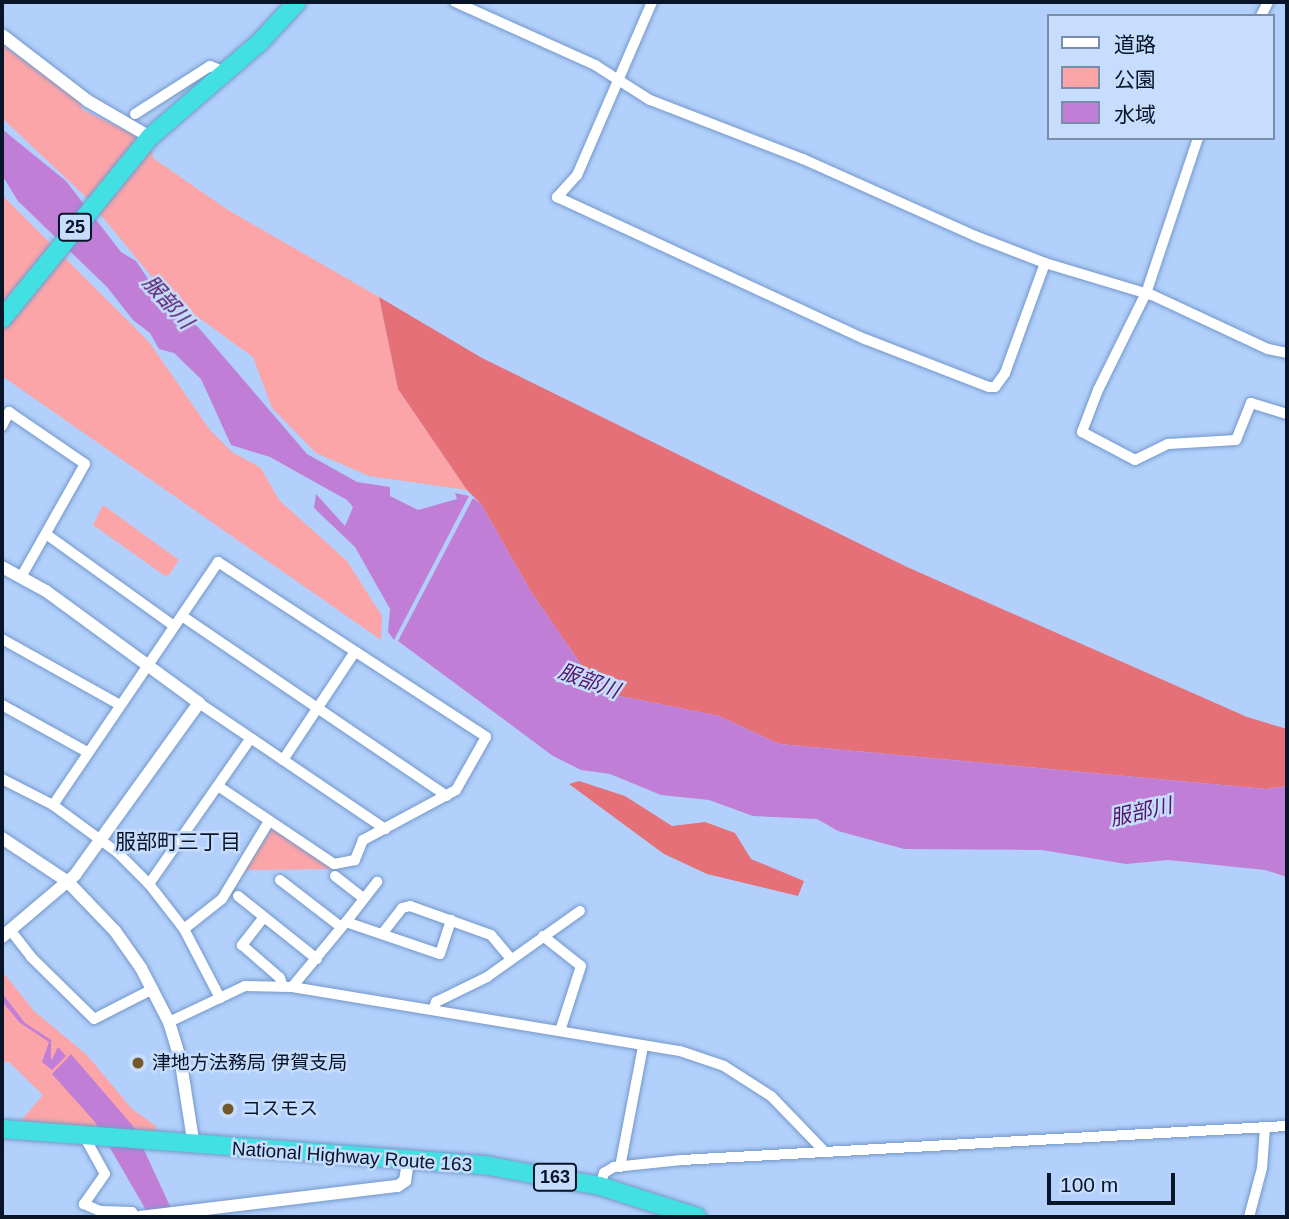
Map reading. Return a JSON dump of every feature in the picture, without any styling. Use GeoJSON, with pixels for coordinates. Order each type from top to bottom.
{"type":"FeatureCollection","features":[{"type":"Feature","properties":{"kind":"highway","name":"25"},"geometry":{"type":"LineString","coordinates":[[2,319],[150,137],[225,72],[297,2]]}},
{"type":"Feature","properties":{"kind":"highway","name":"National Highway Route 163"},"geometry":{"type":"LineString","coordinates":[[2,1129],[194,1146],[489,1166],[600,1186],[697,1217]]}},
{"type":"Feature","properties":{"kind":"street"},"geometry":{"type":"LineString","coordinates":[[455,2],[595,65],[650,100],[803,159],[1045,263],[1146,293],[1268,349],[1287,353]]}},
{"type":"Feature","properties":{"kind":"street"},"geometry":{"type":"LineString","coordinates":[[652,2],[577,175],[557,197],[865,339],[995,387],[1005,373],[1045,263]]}},
{"type":"Feature","properties":{"kind":"street"},"geometry":{"type":"LineString","coordinates":[[2,35],[79,95],[150,137]]}},
{"type":"Feature","properties":{"kind":"street"},"geometry":{"type":"LineString","coordinates":[[135,114],[210,66],[225,72]]}},
{"type":"Feature","properties":{"kind":"street"},"geometry":{"type":"LineString","coordinates":[[1197,140],[1146,293],[1098,390],[1083,427],[1084,435],[1135,460],[1168,444],[1236,440],[1251,403],[1287,414]]}},
{"type":"Feature","properties":{"kind":"street"},"geometry":{"type":"LineString","coordinates":[[2,426],[9,412],[85,464],[21,578]]}},
{"type":"Feature","properties":{"kind":"street"},"geometry":{"type":"LineString","coordinates":[[46,534],[174,626]]}},
{"type":"Feature","properties":{"kind":"street"},"geometry":{"type":"LineString","coordinates":[[53,805],[218,562],[485,737],[456,790],[363,840],[355,860],[334,864],[218,786]]}},
{"type":"Feature","properties":{"kind":"street"},"geometry":{"type":"LineString","coordinates":[[2,567],[385,829]]}},
{"type":"Feature","properties":{"kind":"street"},"geometry":{"type":"LineString","coordinates":[[182,616],[447,796]]}},
{"type":"Feature","properties":{"kind":"street"},"geometry":{"type":"LineString","coordinates":[[2,639],[120,705]]}},
{"type":"Feature","properties":{"kind":"street"},"geometry":{"type":"LineString","coordinates":[[283,760],[354,653]]}},
{"type":"Feature","properties":{"kind":"street"},"geometry":{"type":"LineString","coordinates":[[153,989],[94,1019],[7,934],[68,882],[103,841],[199,703]]}},
{"type":"Feature","properties":{"kind":"street"},"geometry":{"type":"LineString","coordinates":[[2,705],[87,752]]}},
{"type":"Feature","properties":{"kind":"street"},"geometry":{"type":"LineString","coordinates":[[149,884],[250,739]]}},
{"type":"Feature","properties":{"kind":"street"},"geometry":{"type":"LineString","coordinates":[[2,779],[53,805],[103,841],[149,884],[184,929],[220,998]]}},
{"type":"Feature","properties":{"kind":"street"},"geometry":{"type":"LineString","coordinates":[[184,929],[222,900],[270,821]]}},
{"type":"Feature","properties":{"kind":"street"},"geometry":{"type":"LineString","coordinates":[[2,838],[68,882],[115,931],[153,989],[169,1022],[189,1093],[194,1146]]}},
{"type":"Feature","properties":{"kind":"street"},"geometry":{"type":"LineString","coordinates":[[335,877],[363,898]]}},
{"type":"Feature","properties":{"kind":"street"},"geometry":{"type":"LineString","coordinates":[[280,880],[344,924],[440,954],[451,920]]}},
{"type":"Feature","properties":{"kind":"street"},"geometry":{"type":"LineString","coordinates":[[288,987],[317,959],[377,882]]}},
{"type":"Feature","properties":{"kind":"street"},"geometry":{"type":"LineString","coordinates":[[238,896],[317,959]]}},
{"type":"Feature","properties":{"kind":"street"},"geometry":{"type":"LineString","coordinates":[[382,934],[402,908],[410,906],[491,935],[510,958]]}},
{"type":"Feature","properties":{"kind":"street"},"geometry":{"type":"LineString","coordinates":[[433,1010],[436,1002],[486,977],[580,911]]}},
{"type":"Feature","properties":{"kind":"street"},"geometry":{"type":"LineString","coordinates":[[264,917],[242,945],[288,987]]}},
{"type":"Feature","properties":{"kind":"street"},"geometry":{"type":"LineString","coordinates":[[543,936],[581,966],[561,1028]]}},
{"type":"Feature","properties":{"kind":"street"},"geometry":{"type":"LineString","coordinates":[[169,1022],[245,986],[288,987],[561,1028],[643,1046],[680,1051],[724,1066],[771,1096],[825,1152]]}},
{"type":"Feature","properties":{"kind":"street"},"geometry":{"type":"LineString","coordinates":[[620,1167],[643,1046]]}},
{"type":"Feature","properties":{"kind":"street"},"geometry":{"type":"LineString","coordinates":[[600,1186],[609,1169],[620,1167],[825,1152],[1287,1126]]}},
{"type":"Feature","properties":{"kind":"street"},"geometry":{"type":"LineString","coordinates":[[1249,1217],[1262,1168],[1265,1128]]}},
{"type":"Feature","properties":{"kind":"street"},"geometry":{"type":"LineString","coordinates":[[86,1136],[105,1174],[84,1204],[100,1211],[132,1212],[138,1217],[398,1186],[405,1181],[408,1162]]}},
{"type":"Feature","properties":{"kind":"green space"},"geometry":{"type":"Polygon","coordinates":[[[2,44],[79,101],[83,110],[139,137],[152,148],[153,158],[228,210],[379,297],[398,389],[467,490],[369,476],[316,453],[272,408],[253,357],[166,294],[86,197],[2,118],[2,44]]]}},
{"type":"Feature","properties":{"kind":"green space"},"geometry":{"type":"Polygon","coordinates":[[[2,195],[149,342],[210,430],[232,452],[261,468],[279,500],[347,561],[382,616],[381,640],[2,376],[2,195]]]}},
{"type":"Feature","properties":{"kind":"green space"},"geometry":{"type":"Polygon","coordinates":[[[103,505],[179,560],[169,575],[165,576],[93,525],[103,505]]]}},
{"type":"Feature","properties":{"kind":"green space"},"geometry":{"type":"Polygon","coordinates":[[[273,828],[333,869],[244,870],[273,828]]]}},
{"type":"Feature","properties":{"kind":"green space"},"geometry":{"type":"Polygon","coordinates":[[[2,971],[34,1011],[87,1055],[132,1109],[156,1126],[158,1137],[18,1124],[43,1095],[9,1062],[2,1062],[2,971]]]}},
{"type":"Feature","properties":{"kind":"shaded area"},"geometry":{"type":"Polygon","coordinates":[[[379,297],[482,358],[907,567],[1247,717],[1287,729],[1287,786],[1266,789],[779,744],[719,716],[600,692],[531,592],[481,504],[467,490],[398,389],[379,297]]]}},
{"type":"Feature","properties":{"kind":"shaded area"},"geometry":{"type":"Polygon","coordinates":[[[579,781],[625,796],[672,826],[705,822],[735,833],[751,859],[804,881],[798,896],[707,874],[664,854],[569,784],[579,781]]]}},
{"type":"Feature","properties":{"kind":"water"},"geometry":{"type":"Polygon","coordinates":[[[2,129],[66,181],[121,252],[136,261],[160,297],[198,327],[307,454],[357,482],[390,487],[390,496],[418,510],[457,499],[455,493],[469,496],[394,640],[388,632],[390,609],[355,547],[314,508],[316,494],[345,526],[353,507],[347,500],[270,457],[231,445],[201,379],[174,353],[159,349],[150,333],[133,320],[107,287],[18,201],[2,175],[2,129]]]}},
{"type":"Feature","properties":{"kind":"water","name":"服部川"},"geometry":{"type":"Polygon","coordinates":[[[473,498],[481,504],[531,592],[600,692],[719,716],[779,744],[1266,789],[1287,786],[1287,877],[1265,870],[1168,860],[1126,864],[1042,850],[904,849],[838,831],[817,819],[753,816],[709,800],[661,795],[610,774],[581,770],[553,756],[398,641],[473,498]]]}},
{"type":"Feature","properties":{"kind":"water"},"geometry":{"type":"Polygon","coordinates":[[[2,993],[25,1023],[51,1040],[51,1061],[58,1047],[66,1056],[52,1070],[42,1062],[49,1042],[19,1022],[2,1001],[2,993]]]}},
{"type":"Feature","properties":{"kind":"water"},"geometry":{"type":"Polygon","coordinates":[[[71,1054],[133,1126],[175,1217],[150,1217],[95,1122],[52,1074],[71,1054]]]}},
{"type":"Feature","properties":{"kind":"place","name":"津地方法務局 伊賀支局"},"geometry":{"type":"Point","coordinates":[138,1063]}},
{"type":"Feature","properties":{"kind":"place","name":"コスモス"},"geometry":{"type":"Point","coordinates":[228,1109]}},
{"type":"Feature","properties":{"kind":"district","name":"服部町三丁目"},"geometry":{"type":"Point","coordinates":[178,842]}}]}
